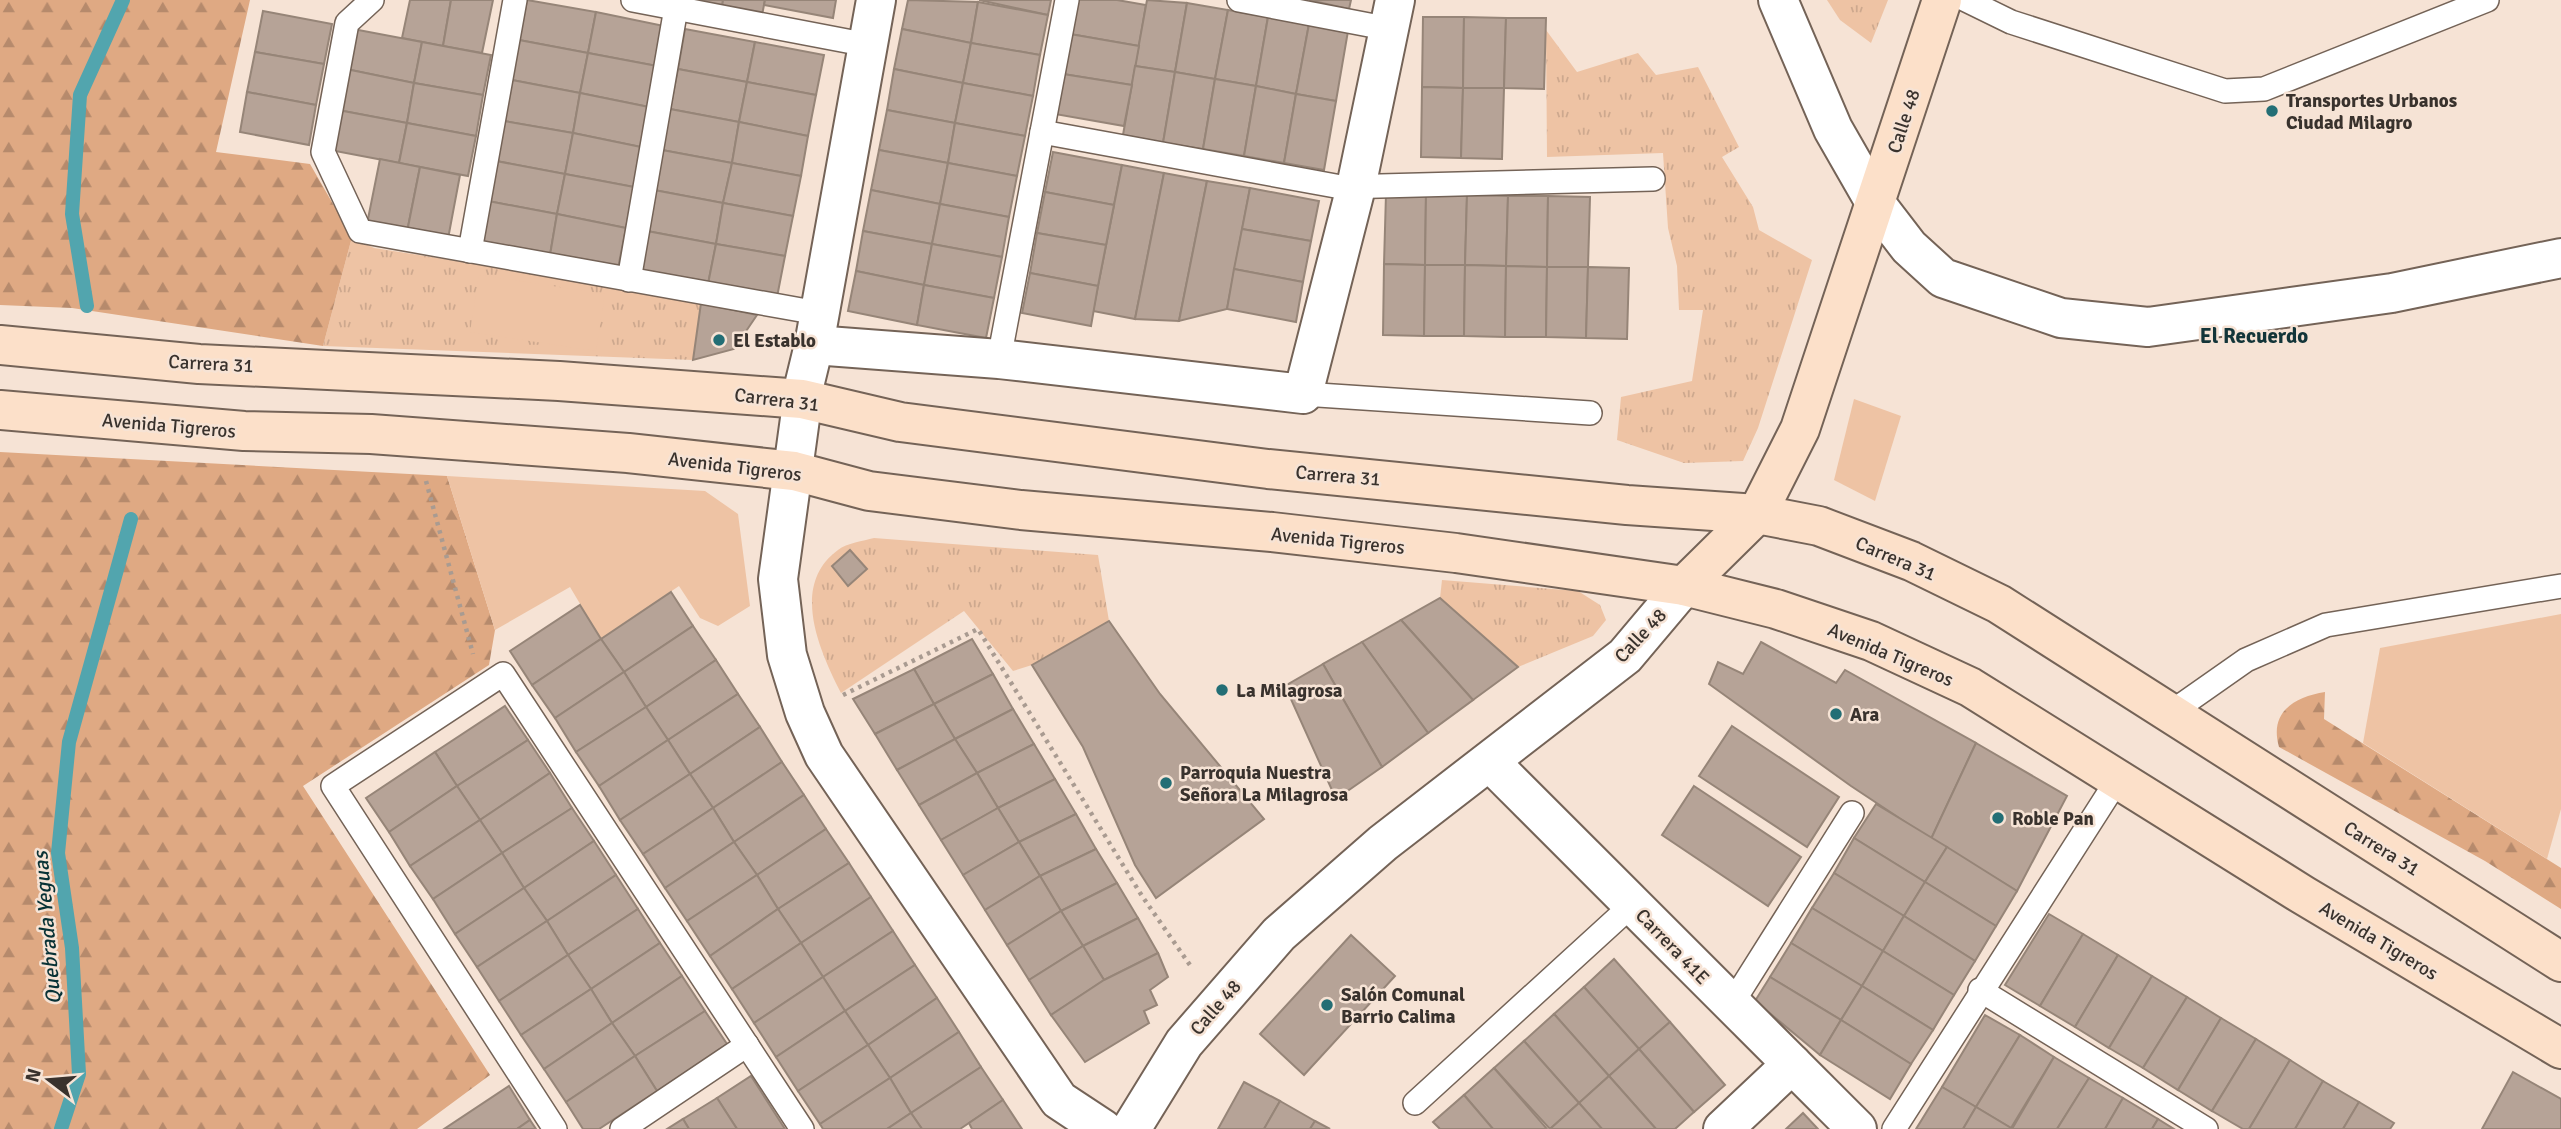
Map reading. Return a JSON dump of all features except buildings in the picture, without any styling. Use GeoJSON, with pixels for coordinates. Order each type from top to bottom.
{"type":"FeatureCollection","features":[{"type":"Feature","properties":{"kind":"main road","name":"Calle 48"},"geometry":{"type":"LineString","coordinates":[[1684,586],[1757,514],[1800,429],[1941,0]]}},
{"type":"Feature","properties":{"kind":"main road","name":"Carrera 31"},"geometry":{"type":"LineString","coordinates":[[0,345],[200,364],[559,381],[802,399],[900,422],[1268,469],[1627,505],[1757,514],[1819,526],[1911,561],[1998,604],[2561,962]]}},
{"type":"Feature","properties":{"kind":"main road","name":"Avenida Tigreros"},"geometry":{"type":"LineString","coordinates":[[0,411],[244,431],[372,434],[628,453],[794,471],[883,493],[1021,510],[1272,532],[1456,552],[1684,586],[1776,608],[1871,641],[1970,687],[2561,1049]]}},
{"type":"Feature","properties":{"kind":"street"},"geometry":{"type":"LineString","coordinates":[[876,0],[802,399],[778,579],[784,644],[804,713],[824,755],[1059,1100],[1103,1129]]}},
{"type":"Feature","properties":{"kind":"street"},"geometry":{"type":"LineString","coordinates":[[1778,0],[1833,129],[1876,204],[1909,247],[1943,278],[2061,318],[2148,327],[2392,293],[2561,258]]}},
{"type":"Feature","properties":{"kind":"street"},"geometry":{"type":"LineString","coordinates":[[816,329],[999,359],[1303,394],[1356,187],[1392,14]]}},
{"type":"Feature","properties":{"kind":"street","name":"Calle 48"},"geometry":{"type":"LineString","coordinates":[[1131,1129],[1184,1043],[1279,934],[1383,843],[1625,656],[1684,586]]}},
{"type":"Feature","properties":{"kind":"street","name":"Carrera 41E"},"geometry":{"type":"LineString","coordinates":[[1490,762],[1857,1129]]}},
{"type":"Feature","properties":{"kind":"street"},"geometry":{"type":"LineString","coordinates":[[1723,1129],[1792,1065]]}},
{"type":"Feature","properties":{"kind":"lane"},"geometry":{"type":"LineString","coordinates":[[372,0],[347,23],[323,152],[359,231],[629,280],[816,329]]}},
{"type":"Feature","properties":{"kind":"lane"},"geometry":{"type":"LineString","coordinates":[[470,251],[515,0]]}},
{"type":"Feature","properties":{"kind":"lane"},"geometry":{"type":"LineString","coordinates":[[633,0],[868,45]]}},
{"type":"Feature","properties":{"kind":"lane"},"geometry":{"type":"LineString","coordinates":[[999,359],[1067,0]]}},
{"type":"Feature","properties":{"kind":"lane"},"geometry":{"type":"LineString","coordinates":[[1239,0],[1392,14]]}},
{"type":"Feature","properties":{"kind":"lane"},"geometry":{"type":"LineString","coordinates":[[1966,0],[2011,22],[2225,91],[2264,89],[2487,0]]}},
{"type":"Feature","properties":{"kind":"lane"},"geometry":{"type":"LineString","coordinates":[[629,280],[676,8]]}},
{"type":"Feature","properties":{"kind":"lane"},"geometry":{"type":"LineString","coordinates":[[1042,132],[1356,187],[1653,179]]}},
{"type":"Feature","properties":{"kind":"lane"},"geometry":{"type":"LineString","coordinates":[[1303,394],[1590,413]]}},
{"type":"Feature","properties":{"kind":"lane"},"geometry":{"type":"LineString","coordinates":[[2169,714],[2246,660],[2326,625],[2561,586]]}},
{"type":"Feature","properties":{"kind":"lane"},"geometry":{"type":"LineString","coordinates":[[555,1129],[333,786],[503,674],[802,1129]]}},
{"type":"Feature","properties":{"kind":"lane"},"geometry":{"type":"LineString","coordinates":[[1894,1129],[1980,990],[2118,779]]}},
{"type":"Feature","properties":{"kind":"lane"},"geometry":{"type":"LineString","coordinates":[[1731,1005],[1852,813]]}},
{"type":"Feature","properties":{"kind":"lane"},"geometry":{"type":"LineString","coordinates":[[1415,1103],[1633,904]]}},
{"type":"Feature","properties":{"kind":"lane"},"geometry":{"type":"LineString","coordinates":[[1980,990],[2206,1129]]}},
{"type":"Feature","properties":{"kind":"lane"},"geometry":{"type":"LineString","coordinates":[[622,1129],[747,1045]]}},
{"type":"Feature","properties":{"kind":"path"},"geometry":{"type":"LineString","coordinates":[[372,434],[427,482],[480,689]]}},
{"type":"Feature","properties":{"kind":"path"},"geometry":{"type":"LineString","coordinates":[[804,713],[978,629],[1142,896],[1217,1004]]}},
{"type":"Feature","properties":{"kind":"green space"},"geometry":{"type":"Polygon","coordinates":[[[0,0],[250,0],[216,152],[310,164],[352,237],[323,346],[72,308],[0,305],[0,0]]]}},
{"type":"Feature","properties":{"kind":"green space"},"geometry":{"type":"Polygon","coordinates":[[[1827,0],[1888,0],[1871,43],[1840,20],[1827,0]]]}},
{"type":"Feature","properties":{"kind":"green space"},"geometry":{"type":"Polygon","coordinates":[[[1546,30],[1577,72],[1638,53],[1656,75],[1698,67],[1739,147],[1722,157],[1753,207],[1759,230],[1812,260],[1758,428],[1743,461],[1684,463],[1617,440],[1621,397],[1692,381],[1703,310],[1679,310],[1677,266],[1668,228],[1663,153],[1547,157],[1546,30]]]}},
{"type":"Feature","properties":{"kind":"green space"},"geometry":{"type":"Polygon","coordinates":[[[352,237],[374,248],[629,288],[701,303],[693,360],[323,346],[352,237]]]}},
{"type":"Feature","properties":{"kind":"green space"},"geometry":{"type":"Polygon","coordinates":[[[479,275],[605,294],[596,351],[470,332],[479,275]]]}},
{"type":"Feature","properties":{"kind":"green space"},"geometry":{"type":"Polygon","coordinates":[[[1854,399],[1901,416],[1875,501],[1834,480],[1854,399]]]}},
{"type":"Feature","properties":{"kind":"green space"},"geometry":{"type":"Polygon","coordinates":[[[0,452],[447,476],[495,630],[489,665],[303,786],[490,1075],[417,1129],[0,1129],[0,452]]]}},
{"type":"Feature","properties":{"kind":"green space"},"geometry":{"type":"Polygon","coordinates":[[[447,476],[705,491],[738,514],[750,606],[718,626],[700,618],[679,586],[601,639],[570,587],[495,630],[447,476]]]}},
{"type":"Feature","properties":{"kind":"green space"},"geometry":{"type":"Polygon","coordinates":[[[874,538],[1098,555],[1109,621],[1032,665],[1013,671],[964,611],[841,693],[824,657],[813,618],[815,581],[823,564],[838,550],[874,538]]]}},
{"type":"Feature","properties":{"kind":"green space"},"geometry":{"type":"Polygon","coordinates":[[[1442,580],[1578,591],[1600,605],[1606,620],[1593,636],[1518,667],[1440,598],[1442,580]]]}},
{"type":"Feature","properties":{"kind":"green space"},"geometry":{"type":"Polygon","coordinates":[[[2561,614],[2561,809],[2547,859],[2363,743],[2380,648],[2561,614]]]}},
{"type":"Feature","properties":{"kind":"green space"},"geometry":{"type":"Polygon","coordinates":[[[2325,692],[2324,719],[2561,868],[2561,909],[2485,861],[2279,747],[2278,724],[2287,708],[2303,698],[2325,692]]]}},
{"type":"Feature","properties":{"kind":"waterway","name":"Quebrada Yeguas"},"geometry":{"type":"LineString","coordinates":[[87,306],[72,214],[80,95],[123,0]]}},
{"type":"Feature","properties":{"kind":"waterway","name":"Quebrada Yeguas"},"geometry":{"type":"LineString","coordinates":[[61,1129],[79,1074],[72,948],[58,853],[69,742],[131,519]]}},
{"type":"Feature","properties":{"kind":"place","name":"Transportes Urbanos Ciudad Milagro"},"geometry":{"type":"Point","coordinates":[2272,111]}},
{"type":"Feature","properties":{"kind":"place","name":"El Establo"},"geometry":{"type":"Point","coordinates":[719,340]}},
{"type":"Feature","properties":{"kind":"place","name":"La Milagrosa"},"geometry":{"type":"Point","coordinates":[1222,690]}},
{"type":"Feature","properties":{"kind":"place","name":"Ara"},"geometry":{"type":"Point","coordinates":[1836,714]}},
{"type":"Feature","properties":{"kind":"place","name":"Parroquia Nuestra Señora La Milagrosa"},"geometry":{"type":"Point","coordinates":[1166,783]}},
{"type":"Feature","properties":{"kind":"place","name":"Roble Pan"},"geometry":{"type":"Point","coordinates":[1998,818]}},
{"type":"Feature","properties":{"kind":"place","name":"Salón Comunal Barrio Calima"},"geometry":{"type":"Point","coordinates":[1327,1005]}},
{"type":"Feature","properties":{"kind":"district","name":"El Recuerdo"},"geometry":{"type":"Point","coordinates":[2254,336]}}]}
